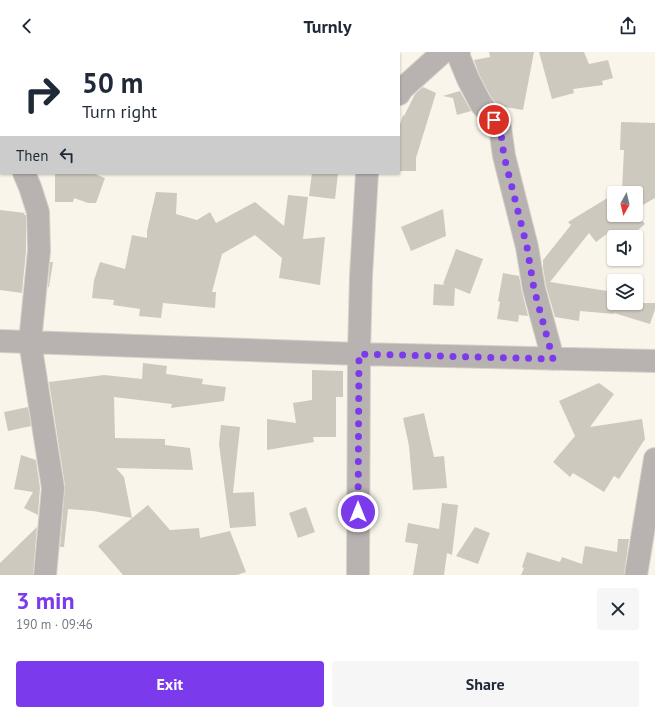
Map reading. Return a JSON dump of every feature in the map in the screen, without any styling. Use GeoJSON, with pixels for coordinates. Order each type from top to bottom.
{"type":"FeatureCollection","features":[{"type":"Feature","properties":{"kind":"street"},"geometry":{"type":"LineString","coordinates":[[400,92],[443,52]]}},
{"type":"Feature","properties":{"kind":"street"},"geometry":{"type":"LineString","coordinates":[[459,52],[459,57],[468,79],[481,104],[500,127],[504,156],[527,247],[534,289],[553,359]]}},
{"type":"Feature","properties":{"kind":"street"},"geometry":{"type":"LineString","coordinates":[[24,174],[38,212],[38,276],[30,342],[53,488],[45,575]]}},
{"type":"Feature","properties":{"kind":"street"},"geometry":{"type":"LineString","coordinates":[[358,575],[359,354],[361,276],[368,174]]}},
{"type":"Feature","properties":{"kind":"street"},"geometry":{"type":"LineString","coordinates":[[0,341],[359,354],[655,361]]}},
{"type":"Feature","properties":{"kind":"street"},"geometry":{"type":"LineString","coordinates":[[636,575],[655,459]]}},
{"type":"Feature","properties":{"kind":"building"},"geometry":{"type":"Polygon","coordinates":[[[489,52],[534,52],[523,110],[499,106],[491,97],[479,74],[474,60],[490,57],[489,52]]]}},
{"type":"Feature","properties":{"kind":"building"},"geometry":{"type":"Polygon","coordinates":[[[539,52],[584,52],[589,64],[608,60],[613,78],[602,81],[603,85],[573,89],[574,93],[552,99],[539,52]]]}},
{"type":"Feature","properties":{"kind":"building"},"geometry":{"type":"Polygon","coordinates":[[[423,87],[436,93],[416,158],[416,171],[400,171],[400,124],[403,115],[404,116],[415,94],[423,87]]]}},
{"type":"Feature","properties":{"kind":"building"},"geometry":{"type":"Polygon","coordinates":[[[460,91],[471,111],[457,115],[453,98],[443,96],[460,91]]]}},
{"type":"Feature","properties":{"kind":"building"},"geometry":{"type":"Polygon","coordinates":[[[621,122],[655,123],[655,198],[643,205],[643,186],[622,186],[624,150],[620,150],[621,122]]]}},
{"type":"Feature","properties":{"kind":"building"},"geometry":{"type":"Polygon","coordinates":[[[55,174],[95,174],[105,178],[96,203],[88,203],[74,198],[73,202],[55,202],[55,174]]]}},
{"type":"Feature","properties":{"kind":"building"},"geometry":{"type":"Polygon","coordinates":[[[312,174],[338,174],[335,199],[309,196],[312,174]]]}},
{"type":"Feature","properties":{"kind":"building"},"geometry":{"type":"Polygon","coordinates":[[[156,192],[177,193],[176,214],[197,220],[210,212],[216,223],[255,202],[284,226],[288,195],[308,197],[303,239],[325,237],[320,285],[279,278],[282,258],[255,235],[222,254],[212,292],[216,292],[215,308],[163,303],[161,318],[139,316],[140,309],[113,305],[114,300],[92,298],[94,280],[100,262],[125,269],[132,235],[147,238],[147,231],[156,192]]]}},
{"type":"Feature","properties":{"kind":"building"},"geometry":{"type":"Polygon","coordinates":[[[607,198],[607,222],[643,222],[645,224],[638,230],[607,230],[607,234],[596,242],[589,233],[550,282],[607,291],[607,310],[643,310],[643,303],[655,303],[655,309],[650,324],[614,313],[580,311],[579,321],[555,317],[546,286],[543,260],[571,225],[568,222],[607,198]]]}},
{"type":"Feature","properties":{"kind":"building"},"geometry":{"type":"Polygon","coordinates":[[[443,209],[446,236],[411,251],[401,227],[443,209]]]}},
{"type":"Feature","properties":{"kind":"building"},"geometry":{"type":"Polygon","coordinates":[[[0,210],[25,213],[24,215],[26,215],[26,251],[22,293],[0,290],[0,210]]]}},
{"type":"Feature","properties":{"kind":"building"},"geometry":{"type":"Polygon","coordinates":[[[456,249],[483,259],[470,294],[455,288],[454,306],[433,305],[434,284],[446,285],[443,284],[456,249]]]}},
{"type":"Feature","properties":{"kind":"building"},"geometry":{"type":"Polygon","coordinates":[[[50,262],[53,262],[48,287],[50,262]]]}},
{"type":"Feature","properties":{"kind":"building"},"geometry":{"type":"Polygon","coordinates":[[[503,273],[519,276],[528,316],[519,315],[518,322],[497,319],[500,302],[498,301],[503,273]]]}},
{"type":"Feature","properties":{"kind":"building"},"geometry":{"type":"Polygon","coordinates":[[[143,363],[167,366],[166,374],[203,379],[202,384],[226,387],[224,401],[171,408],[172,404],[114,397],[115,438],[165,439],[165,445],[190,448],[193,470],[116,468],[124,477],[132,518],[93,511],[68,509],[64,547],[60,547],[65,486],[49,382],[104,375],[142,379],[143,363]]]}},
{"type":"Feature","properties":{"kind":"building"},"geometry":{"type":"Polygon","coordinates":[[[312,370],[343,371],[343,397],[336,397],[336,437],[313,437],[314,442],[267,450],[267,419],[296,423],[293,403],[312,400],[312,370]]]}},
{"type":"Feature","properties":{"kind":"building"},"geometry":{"type":"Polygon","coordinates":[[[599,383],[614,394],[590,427],[642,419],[645,439],[619,479],[614,476],[604,492],[573,473],[570,477],[553,462],[575,436],[559,401],[599,383]]]}},
{"type":"Feature","properties":{"kind":"building"},"geometry":{"type":"Polygon","coordinates":[[[28,407],[31,426],[8,431],[4,412],[28,407]]]}},
{"type":"Feature","properties":{"kind":"building"},"geometry":{"type":"Polygon","coordinates":[[[424,413],[434,457],[444,456],[447,488],[413,490],[409,446],[403,418],[424,413]]]}},
{"type":"Feature","properties":{"kind":"building"},"geometry":{"type":"Polygon","coordinates":[[[221,425],[240,427],[233,493],[254,492],[256,526],[230,528],[219,444],[221,425]]]}},
{"type":"Feature","properties":{"kind":"building"},"geometry":{"type":"Polygon","coordinates":[[[21,455],[36,460],[40,488],[38,515],[24,508],[33,492],[14,489],[21,455]]]}},
{"type":"Feature","properties":{"kind":"building"},"geometry":{"type":"Polygon","coordinates":[[[442,503],[458,505],[452,555],[447,553],[444,575],[413,575],[418,544],[405,542],[408,523],[439,529],[442,503]]]}},
{"type":"Feature","properties":{"kind":"building"},"geometry":{"type":"Polygon","coordinates":[[[148,505],[170,530],[199,528],[200,538],[230,531],[246,572],[237,575],[123,575],[98,546],[148,505]]]}},
{"type":"Feature","properties":{"kind":"building"},"geometry":{"type":"Polygon","coordinates":[[[306,507],[315,532],[298,538],[289,513],[306,507]]]}},
{"type":"Feature","properties":{"kind":"building"},"geometry":{"type":"Polygon","coordinates":[[[37,527],[33,575],[0,575],[0,563],[37,527]]]}},
{"type":"Feature","properties":{"kind":"building"},"geometry":{"type":"Polygon","coordinates":[[[475,527],[490,533],[478,564],[456,556],[475,527]]]}},
{"type":"Feature","properties":{"kind":"building"},"geometry":{"type":"Polygon","coordinates":[[[618,539],[629,539],[624,575],[521,575],[527,552],[560,562],[562,557],[582,564],[585,546],[617,552],[618,539]]]}},
{"type":"Feature","properties":{"kind":"route"},"geometry":{"type":"LineString","coordinates":[[358,512],[359,354],[553,359],[534,289],[527,247],[504,156],[500,127],[494,120]]}}]}
